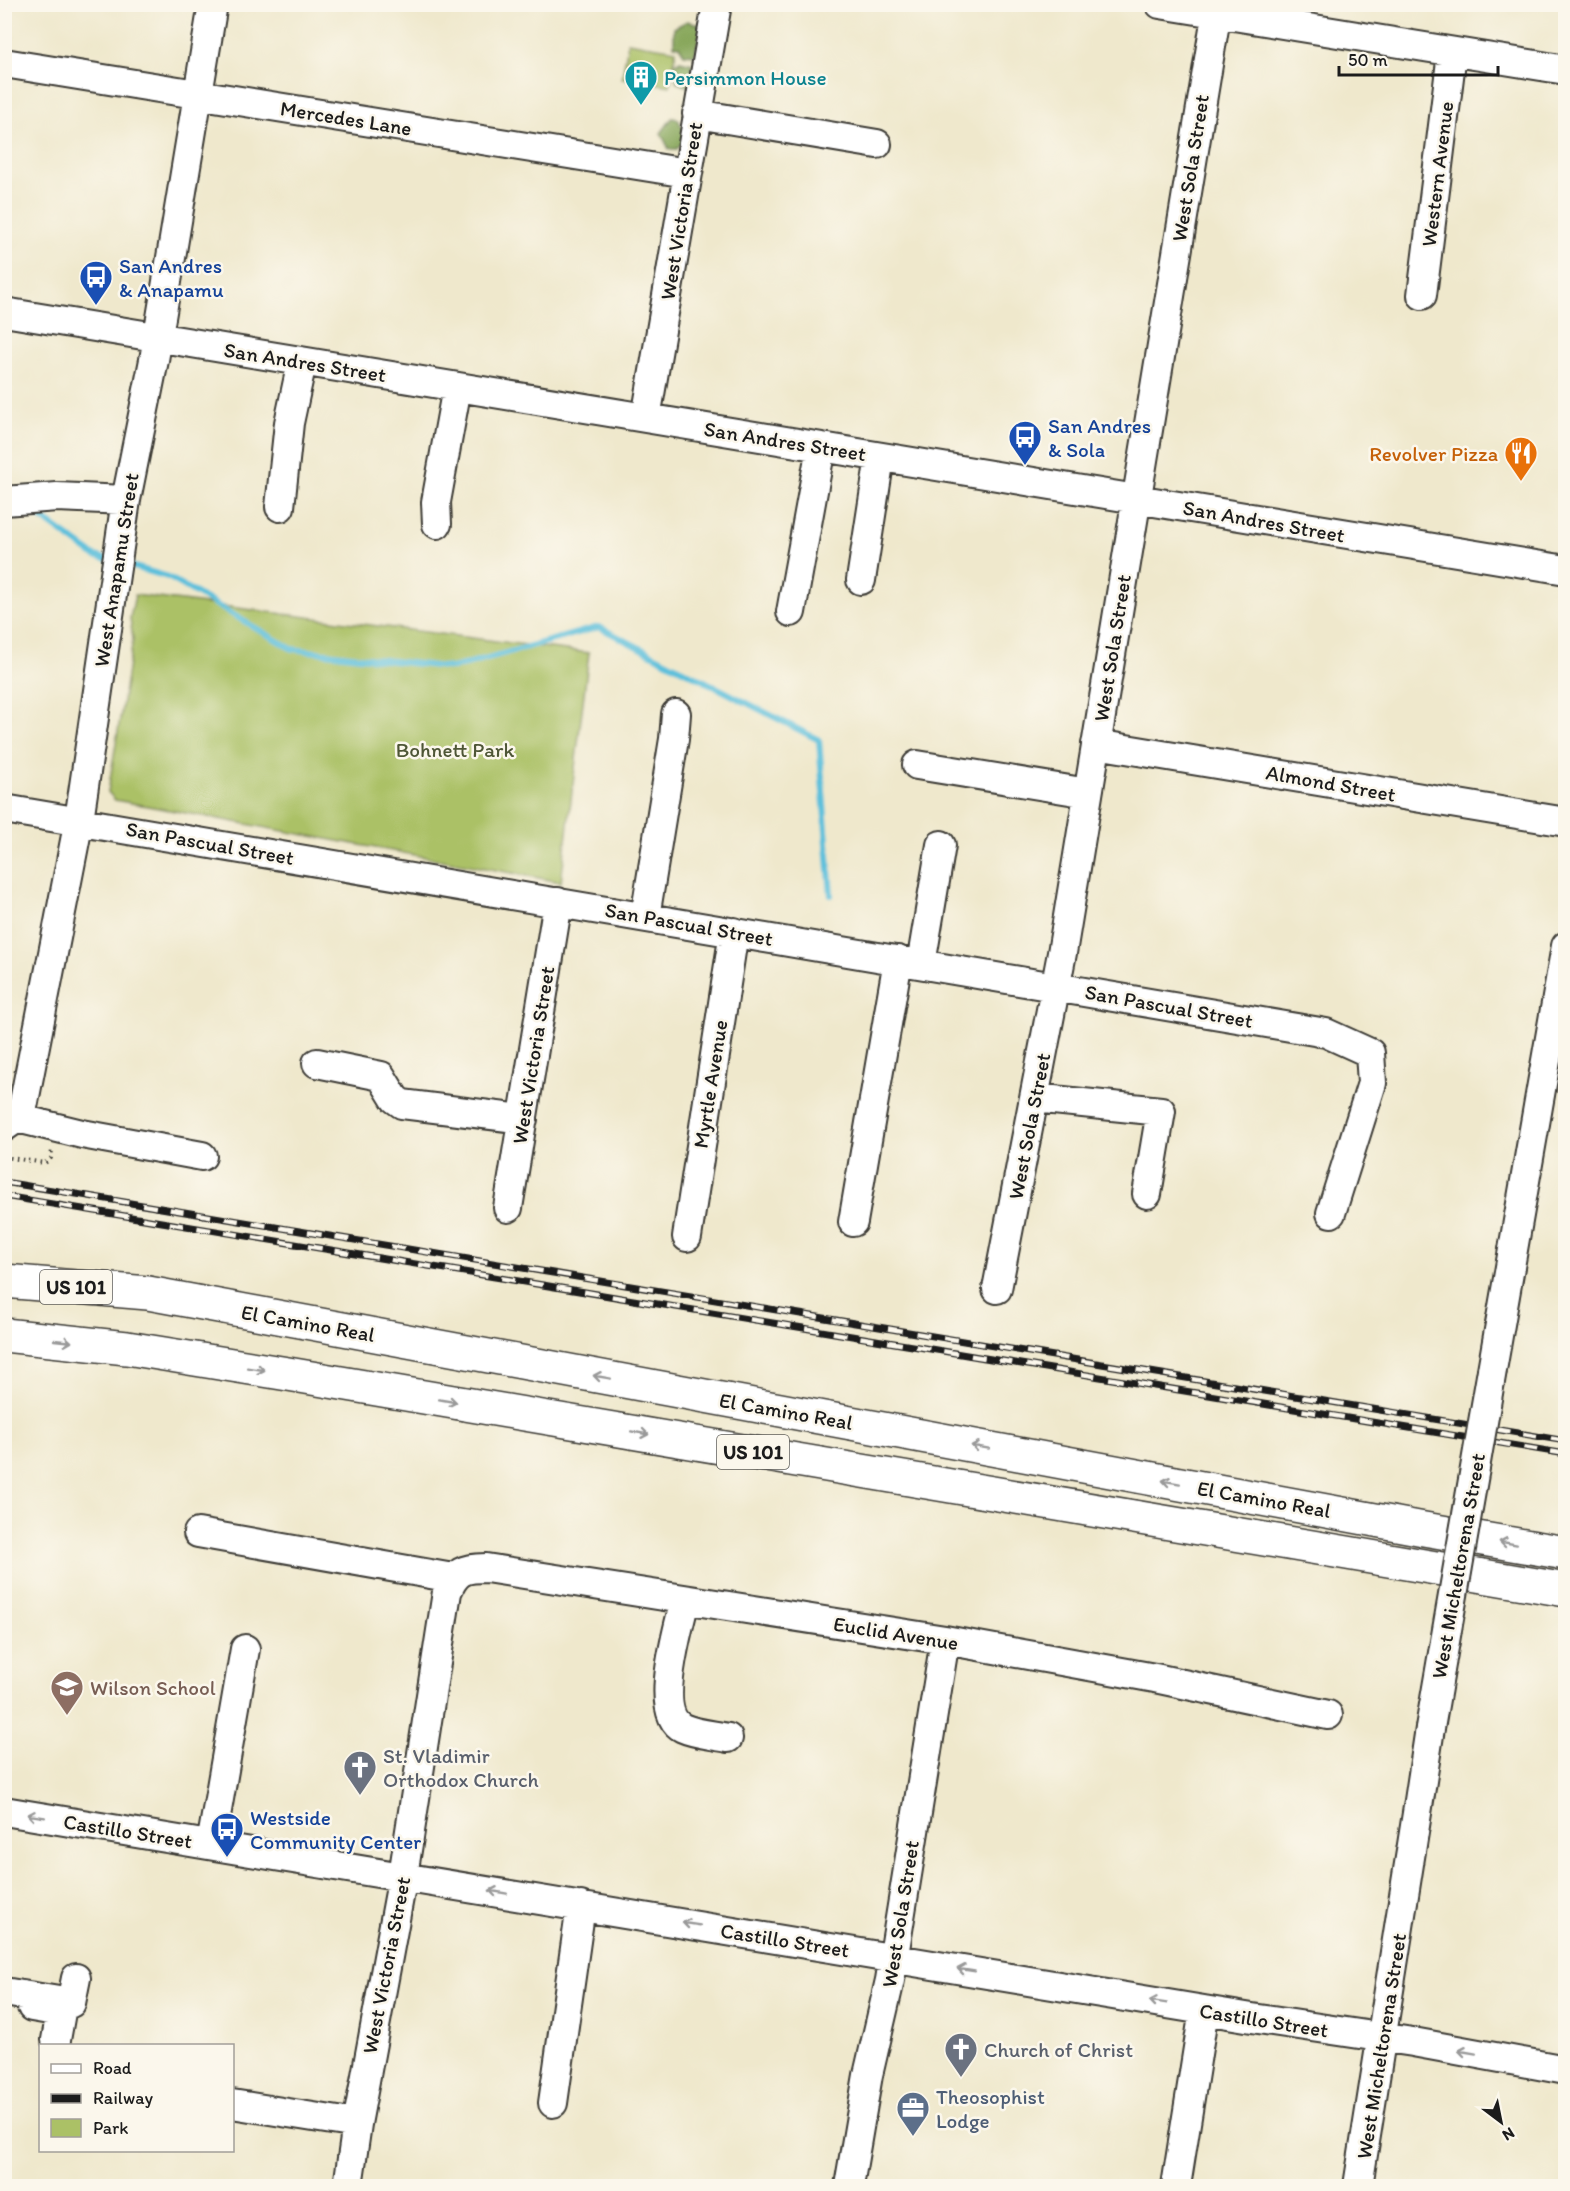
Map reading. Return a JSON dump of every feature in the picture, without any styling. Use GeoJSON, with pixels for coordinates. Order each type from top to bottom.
{"type":"FeatureCollection","features":[{"type":"Feature","properties":{"kind":"highway"},"geometry":{"type":"LineString","coordinates":[[4,1260],[148,1293]]}},
{"type":"Feature","properties":{"kind":"highway","name":"El Camino Real"},"geometry":{"type":"LineString","coordinates":[[4,1281],[148,1293],[1413,1527],[1566,1553]]}},
{"type":"Feature","properties":{"kind":"highway","name":"El Camino Real"},"geometry":{"type":"LineString","coordinates":[[4,1335],[127,1348],[266,1370],[1566,1590]]}},
{"type":"Feature","properties":{"kind":"highway"},"geometry":{"type":"LineString","coordinates":[[1501,1579],[1566,1604]]}},
{"type":"Feature","properties":{"kind":"street","name":"West Anapamu Street"},"geometry":{"type":"LineString","coordinates":[[11,1123],[23,1107],[79,820],[109,604],[157,338],[213,4]]}},
{"type":"Feature","properties":{"kind":"street","name":"West Victoria Street"},"geometry":{"type":"LineString","coordinates":[[646,418],[717,4]]}},
{"type":"Feature","properties":{"kind":"street"},"geometry":{"type":"LineString","coordinates":[[1160,4],[1217,9],[1452,53],[1566,70]]}},
{"type":"Feature","properties":{"kind":"street","name":"West Sola Street"},"geometry":{"type":"LineString","coordinates":[[997,1289],[1056,986],[1217,9]]}},
{"type":"Feature","properties":{"kind":"street","name":"Western Avenue"},"geometry":{"type":"LineString","coordinates":[[1422,295],[1452,53]]}},
{"type":"Feature","properties":{"kind":"street","name":"Mercedes Lane"},"geometry":{"type":"LineString","coordinates":[[4,63],[687,173]]}},
{"type":"Feature","properties":{"kind":"street"},"geometry":{"type":"LineString","coordinates":[[697,114],[877,144]]}},
{"type":"Feature","properties":{"kind":"street","name":"San Andres Street"},"geometry":{"type":"LineString","coordinates":[[4,312],[1566,570]]}},
{"type":"Feature","properties":{"kind":"street"},"geometry":{"type":"LineString","coordinates":[[280,507],[289,423],[302,362]]}},
{"type":"Feature","properties":{"kind":"street"},"geometry":{"type":"LineString","coordinates":[[431,512],[452,386]]}},
{"type":"Feature","properties":{"kind":"street"},"geometry":{"type":"LineString","coordinates":[[791,612],[806,544],[821,447]]}},
{"type":"Feature","properties":{"kind":"street"},"geometry":{"type":"LineString","coordinates":[[861,580],[880,457]]}},
{"type":"Feature","properties":{"kind":"street"},"geometry":{"type":"LineString","coordinates":[[4,501],[57,497],[125,511]]}},
{"type":"Feature","properties":{"kind":"street"},"geometry":{"type":"LineString","coordinates":[[645,917],[676,714]]}},
{"type":"Feature","properties":{"kind":"street","name":"Almond Street"},"geometry":{"type":"LineString","coordinates":[[1096,744],[1566,822]]}},
{"type":"Feature","properties":{"kind":"street"},"geometry":{"type":"LineString","coordinates":[[916,765],[1088,794]]}},
{"type":"Feature","properties":{"kind":"street","name":"San Pascual Street"},"geometry":{"type":"LineString","coordinates":[[4,809],[1326,1033],[1370,1053],[1372,1083],[1332,1213]]}},
{"type":"Feature","properties":{"kind":"street"},"geometry":{"type":"LineString","coordinates":[[853,1222],[909,962],[940,845]]}},
{"type":"Feature","properties":{"kind":"street","name":"West Victoria Street"},"geometry":{"type":"LineString","coordinates":[[508,1208],[558,902]]}},
{"type":"Feature","properties":{"kind":"street","name":"Myrtle Avenue"},"geometry":{"type":"LineString","coordinates":[[687,1237],[734,932]]}},
{"type":"Feature","properties":{"kind":"street","name":"West Micheltorena Street"},"geometry":{"type":"LineString","coordinates":[[1358,2187],[1430,1728],[1566,946]]}},
{"type":"Feature","properties":{"kind":"street"},"geometry":{"type":"LineString","coordinates":[[317,1063],[381,1076],[395,1099],[402,1104],[523,1119]]}},
{"type":"Feature","properties":{"kind":"street"},"geometry":{"type":"LineString","coordinates":[[1034,1098],[1161,1111],[1147,1194]]}},
{"type":"Feature","properties":{"kind":"street"},"geometry":{"type":"LineString","coordinates":[[11,1123],[202,1156]]}},
{"type":"Feature","properties":{"kind":"street","name":"Euclid Avenue"},"geometry":{"type":"LineString","coordinates":[[198,1533],[457,1574],[486,1568],[945,1640],[1155,1678],[1328,1715]]}},
{"type":"Feature","properties":{"kind":"street","name":"West Victoria Street"},"geometry":{"type":"LineString","coordinates":[[348,2187],[357,2124],[403,1876],[447,1592],[457,1574]]}},
{"type":"Feature","properties":{"kind":"street"},"geometry":{"type":"LineString","coordinates":[[685,1600],[667,1693],[668,1709],[673,1720],[682,1728],[728,1738]]}},
{"type":"Feature","properties":{"kind":"street","name":"West Sola Street"},"geometry":{"type":"LineString","coordinates":[[849,2187],[868,2075],[893,1958],[945,1640]]}},
{"type":"Feature","properties":{"kind":"street"},"geometry":{"type":"LineString","coordinates":[[210,1845],[245,1649]]}},
{"type":"Feature","properties":{"kind":"street","name":"Castillo Street"},"geometry":{"type":"LineString","coordinates":[[4,1811],[1566,2070]]}},
{"type":"Feature","properties":{"kind":"street"},"geometry":{"type":"LineString","coordinates":[[553,2103],[581,1906]]}},
{"type":"Feature","properties":{"kind":"street"},"geometry":{"type":"LineString","coordinates":[[4,1992],[71,2003],[76,1978]]}},
{"type":"Feature","properties":{"kind":"street"},"geometry":{"type":"LineString","coordinates":[[4,2002],[62,2012],[56,2040]]}},
{"type":"Feature","properties":{"kind":"street"},"geometry":{"type":"LineString","coordinates":[[1176,2187],[1204,2010]]}},
{"type":"Feature","properties":{"kind":"street"},"geometry":{"type":"LineString","coordinates":[[234,2104],[357,2124]]}},
{"type":"Feature","properties":{"kind":"green space"},"geometry":{"type":"Polygon","coordinates":[[[687,21],[699,24],[701,27],[695,55],[684,54],[679,46],[674,45],[674,28],[687,21]]]}},
{"type":"Feature","properties":{"kind":"green space"},"geometry":{"type":"Polygon","coordinates":[[[628,42],[676,50],[670,86],[622,78],[628,42]]]}},
{"type":"Feature","properties":{"kind":"green space"},"geometry":{"type":"Polygon","coordinates":[[[680,61],[693,64],[689,87],[677,83],[672,66],[680,61]]]}},
{"type":"Feature","properties":{"kind":"green space"},"geometry":{"type":"Polygon","coordinates":[[[672,118],[678,119],[687,137],[677,149],[669,149],[661,133],[672,118]]]}},
{"type":"Feature","properties":{"kind":"green space","name":"Bohnett Park"},"geometry":{"type":"Polygon","coordinates":[[[135,595],[589,653],[561,882],[115,800],[108,792],[133,639],[130,618],[135,595]]]}},
{"type":"Feature","properties":{"kind":"waterway"},"geometry":{"type":"LineString","coordinates":[[32,511],[95,556],[109,560]]}},
{"type":"Feature","properties":{"kind":"waterway"},"geometry":{"type":"LineString","coordinates":[[124,564],[168,577],[292,649],[452,668],[599,627],[819,740],[831,895]]}},
{"type":"Feature","properties":{"kind":"railway"},"geometry":{"type":"LineString","coordinates":[[4,1182],[1566,1441]]}},
{"type":"Feature","properties":{"kind":"railway"},"geometry":{"type":"LineString","coordinates":[[4,1196],[1566,1454]]}},
{"type":"Feature","properties":{"kind":"place","name":"Persimmon House"},"geometry":{"type":"Point","coordinates":[641,106]}},
{"type":"Feature","properties":{"kind":"place","name":"San Andres & Anapamu"},"geometry":{"type":"Point","coordinates":[96,306]}},
{"type":"Feature","properties":{"kind":"place","name":"San Andres & Sola"},"geometry":{"type":"Point","coordinates":[1025,466]}},
{"type":"Feature","properties":{"kind":"place","name":"Revolver Pizza"},"geometry":{"type":"Point","coordinates":[1521,482]}},
{"type":"Feature","properties":{"kind":"place","name":"Wilson School"},"geometry":{"type":"Point","coordinates":[67,1716]}},
{"type":"Feature","properties":{"kind":"place","name":"St. Vladimir Orthodox Church"},"geometry":{"type":"Point","coordinates":[360,1796]}},
{"type":"Feature","properties":{"kind":"place","name":"Westside Community Center"},"geometry":{"type":"Point","coordinates":[227,1858]}},
{"type":"Feature","properties":{"kind":"place","name":"Church of Christ"},"geometry":{"type":"Point","coordinates":[961,2078]}},
{"type":"Feature","properties":{"kind":"place","name":"Theosophist Lodge"},"geometry":{"type":"Point","coordinates":[913,2137]}}]}
